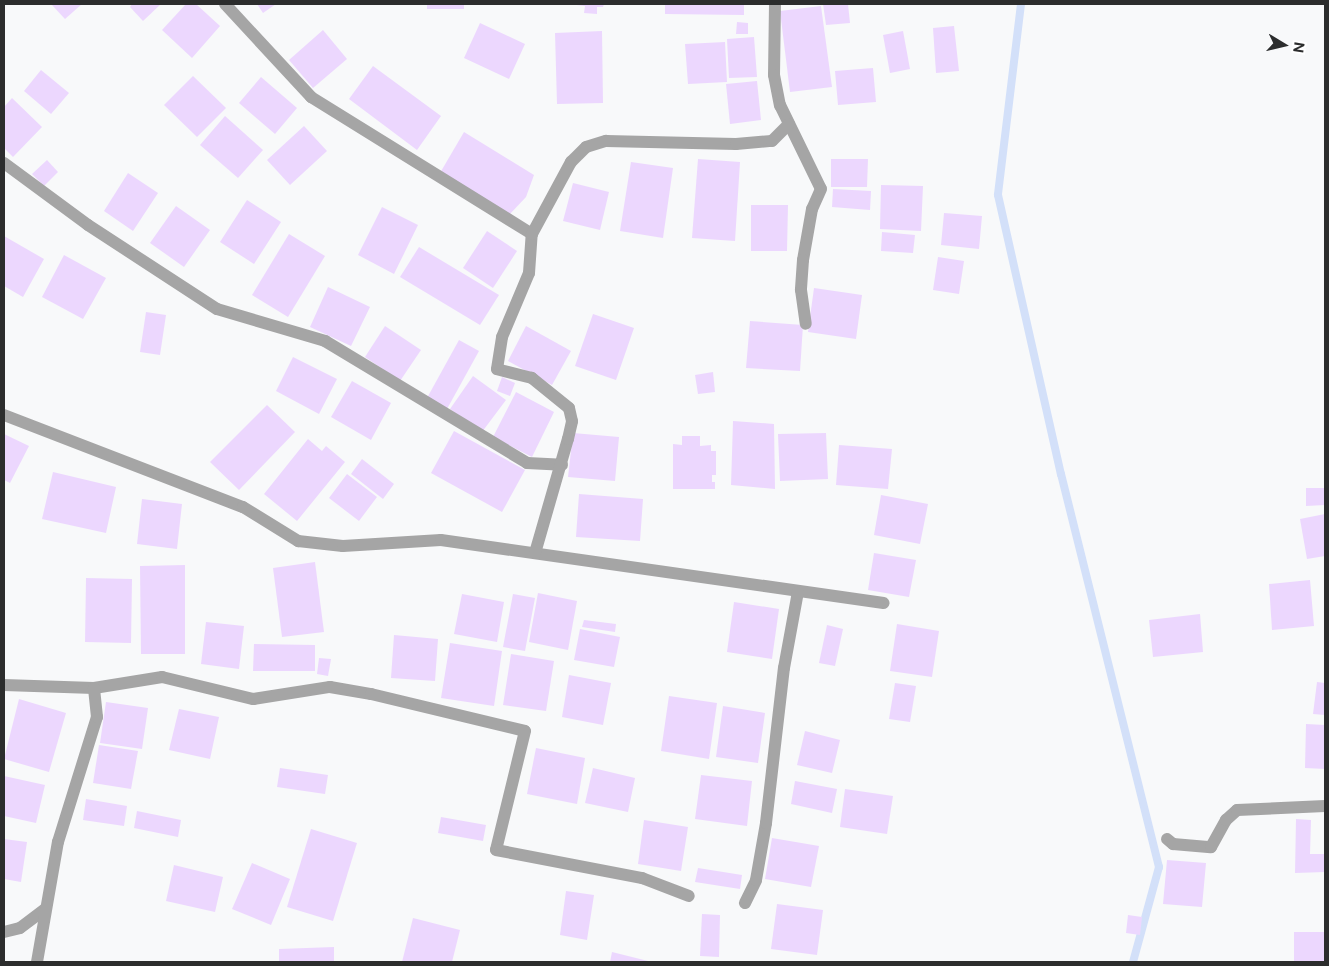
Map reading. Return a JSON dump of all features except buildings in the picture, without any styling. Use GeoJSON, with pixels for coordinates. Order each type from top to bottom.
{"type":"FeatureCollection","features":[{"type":"Feature","properties":{"kind":"street"},"geometry":{"type":"LineString","coordinates":[[225,4],[311,97],[532,234]]}},
{"type":"Feature","properties":{"kind":"street"},"geometry":{"type":"LineString","coordinates":[[775,4],[774,75],[780,104],[821,189],[812,209],[802,260],[802,290],[806,324]]}},
{"type":"Feature","properties":{"kind":"street"},"geometry":{"type":"LineString","coordinates":[[534,554],[562,465],[572,421],[569,408],[532,378],[498,369],[502,337],[530,273],[532,234],[571,162],[586,147],[606,141],[736,144],[772,140],[789,124]]}},
{"type":"Feature","properties":{"kind":"street"},"geometry":{"type":"LineString","coordinates":[[4,164],[88,225],[217,309],[325,341],[527,463],[562,465]]}},
{"type":"Feature","properties":{"kind":"street"},"geometry":{"type":"LineString","coordinates":[[4,415],[243,507],[298,541],[343,546],[441,540],[798,592],[884,602]]}},
{"type":"Feature","properties":{"kind":"street"},"geometry":{"type":"LineString","coordinates":[[745,903],[756,880],[761,851],[784,668],[798,592]]}},
{"type":"Feature","properties":{"kind":"street"},"geometry":{"type":"LineString","coordinates":[[4,685],[94,688],[162,677],[253,699],[330,687],[370,694],[525,731],[496,850],[642,878],[689,896]]}},
{"type":"Feature","properties":{"kind":"street"},"geometry":{"type":"LineString","coordinates":[[37,962],[58,842],[97,717],[94,688]]}},
{"type":"Feature","properties":{"kind":"street"},"geometry":{"type":"LineString","coordinates":[[1168,839],[1174,844],[1211,847],[1226,820],[1237,810],[1325,806]]}},
{"type":"Feature","properties":{"kind":"street"},"geometry":{"type":"LineString","coordinates":[[4,932],[20,928],[45,909]]}},
{"type":"Feature","properties":{"kind":"waterway"},"geometry":{"type":"LineString","coordinates":[[1021,4],[998,195],[1061,474],[1159,867],[1133,962]]}}]}
